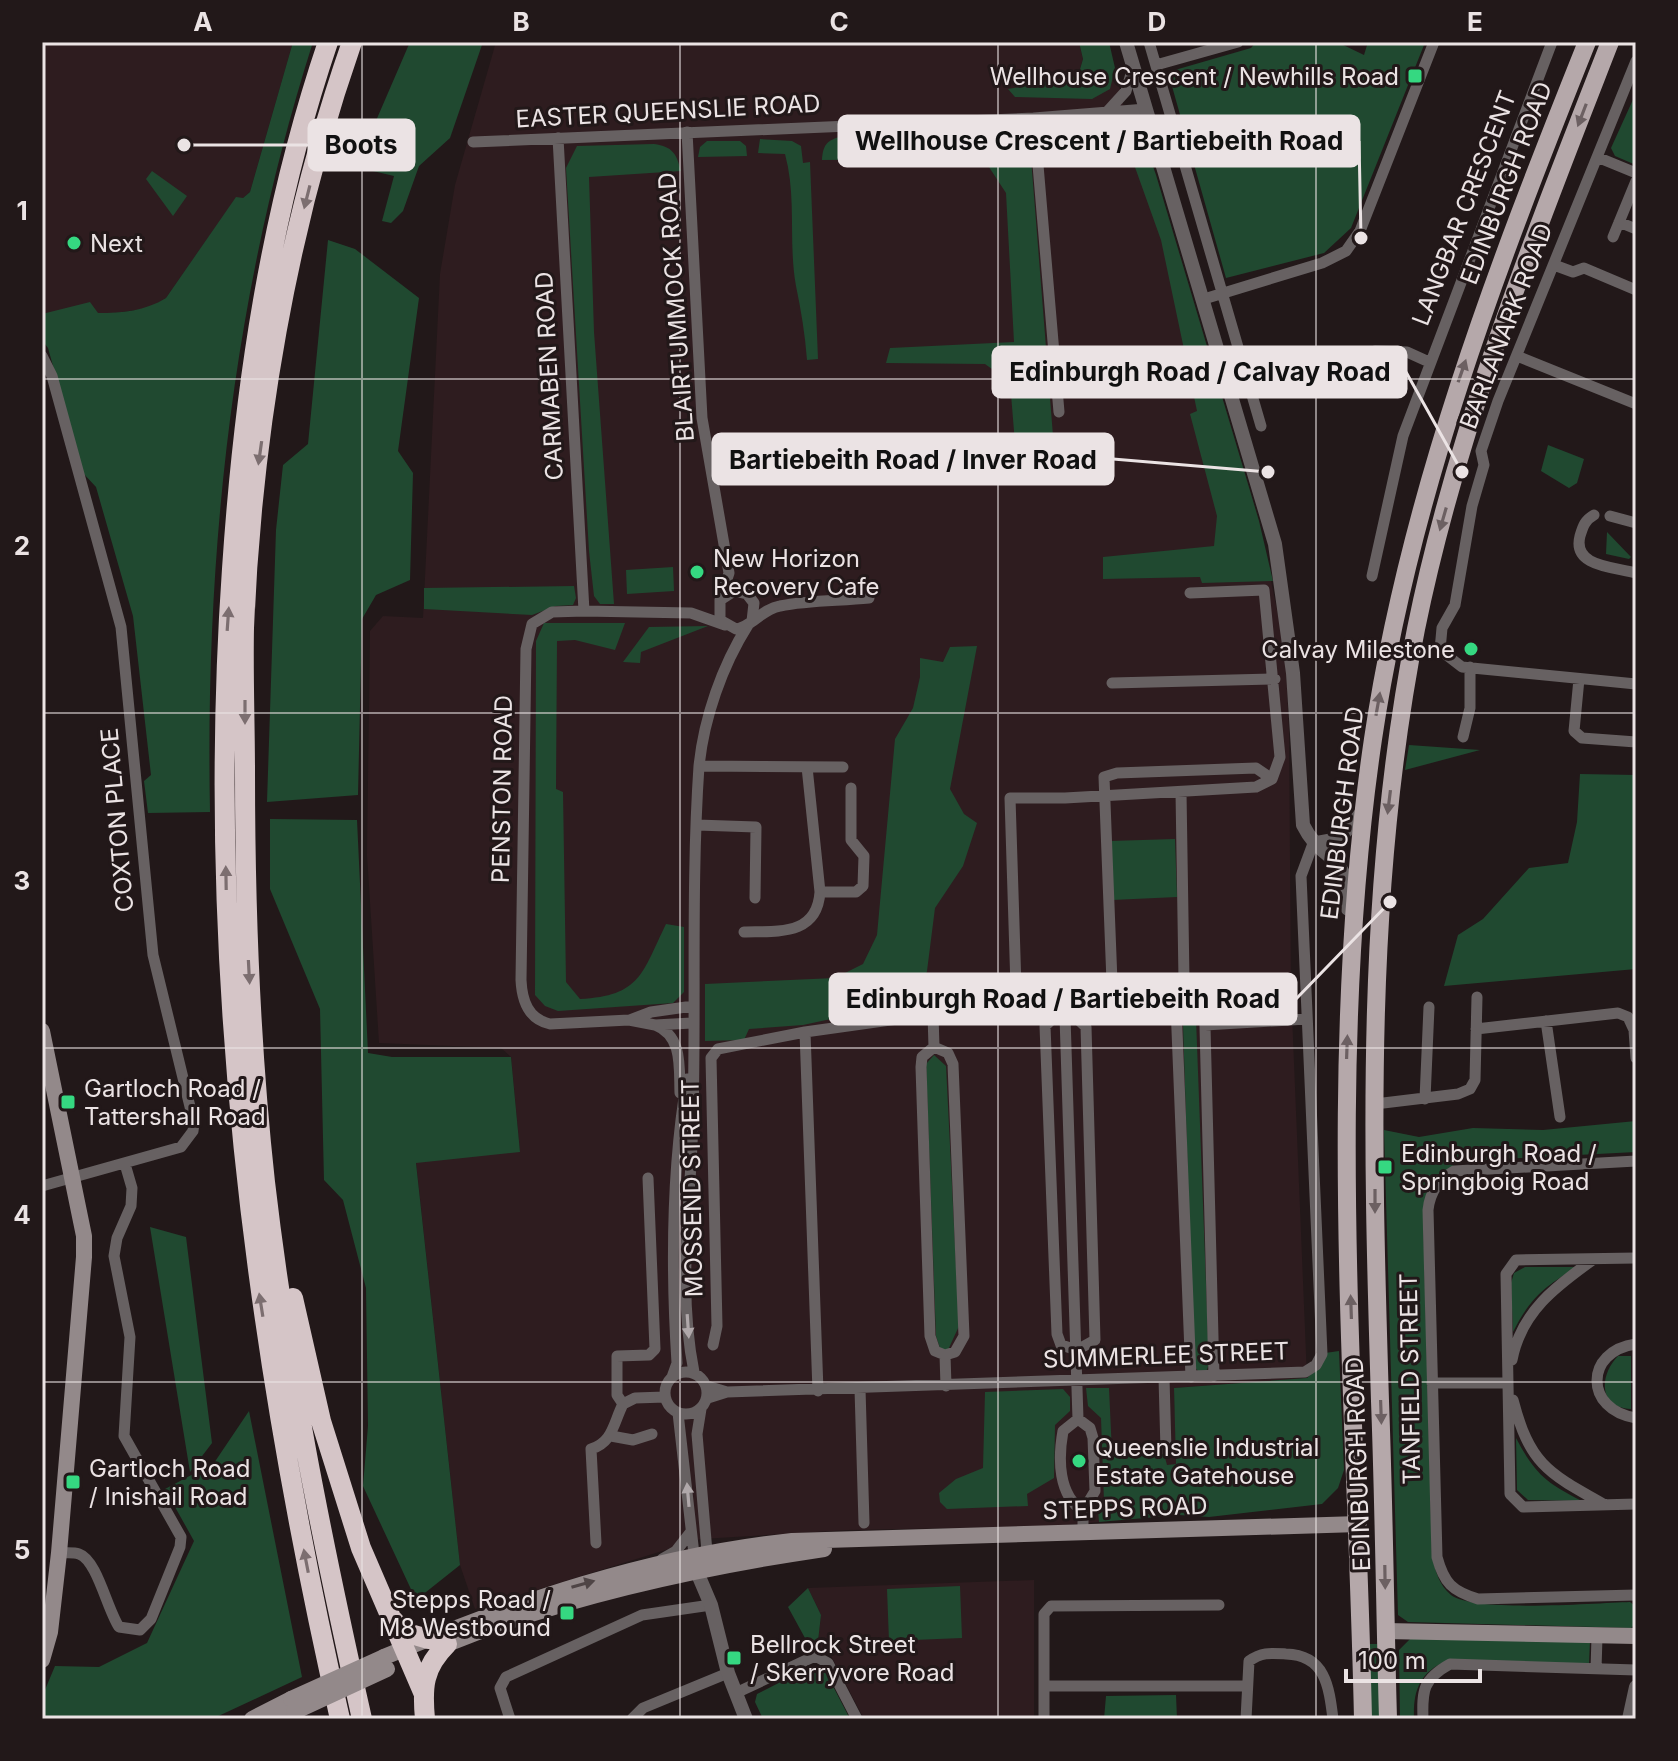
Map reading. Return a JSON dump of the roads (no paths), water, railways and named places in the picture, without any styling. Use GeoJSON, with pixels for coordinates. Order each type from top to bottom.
{"type":"FeatureCollection","features":[{"type":"Feature","properties":{"kind":"highway"},"geometry":{"type":"LineString","coordinates":[[328,42],[308,100],[266,269],[239,457],[227,639],[224,792],[227,964],[241,1145],[260,1300],[317,1617],[340,1719]]}},
{"type":"Feature","properties":{"kind":"highway"},"geometry":{"type":"LineString","coordinates":[[352,42],[329,108],[287,277],[258,460],[244,627],[248,959],[265,1181],[309,1476],[362,1719]]}},
{"type":"Feature","properties":{"kind":"highway"},"geometry":{"type":"LineString","coordinates":[[265,1181],[321,1421],[361,1548],[423,1692]]}},
{"type":"Feature","properties":{"kind":"highway"},"geometry":{"type":"LineString","coordinates":[[388,1614],[404,1632],[437,1642],[423,1679],[425,1719]]}},
{"type":"Feature","properties":{"kind":"highway"},"geometry":{"type":"LineString","coordinates":[[317,1617],[329,1719]]}},
{"type":"Feature","properties":{"kind":"main road","name":"EDINBURGH ROAD"},"geometry":{"type":"LineString","coordinates":[[1363,1719],[1346,1103],[1351,946],[1364,810],[1394,619],[1444,424],[1506,244],[1587,42]]}},
{"type":"Feature","properties":{"kind":"main road","name":"EDINBURGH ROAD"},"geometry":{"type":"LineString","coordinates":[[1388,1719],[1375,1250],[1377,916],[1383,856],[1416,631],[1441,525],[1527,254],[1610,42]]}},
{"type":"Feature","properties":{"kind":"main road"},"geometry":{"type":"LineString","coordinates":[[1359,851],[1383,856]]}},
{"type":"Feature","properties":{"kind":"main road"},"geometry":{"type":"LineString","coordinates":[[42,1031],[72,1178],[84,1257],[59,1553],[42,1660]]}},
{"type":"Feature","properties":{"kind":"main road"},"geometry":{"type":"LineString","coordinates":[[1346,1103],[1375,1104]]}},
{"type":"Feature","properties":{"kind":"main road"},"geometry":{"type":"LineString","coordinates":[[1359,1524],[1384,1524]]}},
{"type":"Feature","properties":{"kind":"main road","name":"STEPPS ROAD"},"geometry":{"type":"LineString","coordinates":[[252,1719],[288,1710],[524,1601],[700,1553],[792,1541],[1359,1524]]}},
{"type":"Feature","properties":{"kind":"main road","name":"STEPPS ROAD"},"geometry":{"type":"LineString","coordinates":[[437,1642],[535,1612],[705,1570],[892,1539]]}},
{"type":"Feature","properties":{"kind":"main road"},"geometry":{"type":"LineString","coordinates":[[700,1553],[705,1570]]}},
{"type":"Feature","properties":{"kind":"main road"},"geometry":{"type":"LineString","coordinates":[[1361,1632],[1636,1636]]}},
{"type":"Feature","properties":{"kind":"street"},"geometry":{"type":"LineString","coordinates":[[1126,42],[1275,544],[1293,673],[1302,821],[1315,842],[1341,865],[1346,878],[1346,932],[1351,946]]}},
{"type":"Feature","properties":{"kind":"street"},"geometry":{"type":"LineString","coordinates":[[1149,42],[1261,426]]}},
{"type":"Feature","properties":{"kind":"street"},"geometry":{"type":"LineString","coordinates":[[1156,65],[1238,42]]}},
{"type":"Feature","properties":{"kind":"street","name":"LANGBAR CRESCENT"},"geometry":{"type":"LineString","coordinates":[[1372,576],[1391,475],[1429,362],[1552,42]]}},
{"type":"Feature","properties":{"kind":"street"},"geometry":{"type":"LineString","coordinates":[[1204,299],[1322,263],[1346,251],[1360,231],[1431,43]]}},
{"type":"Feature","properties":{"kind":"street","name":"BARLANARK ROAD"},"geometry":{"type":"LineString","coordinates":[[1636,61],[1632,82],[1597,157],[1481,451],[1484,465],[1472,506],[1455,605],[1442,628],[1440,650],[1462,667],[1636,684]]}},
{"type":"Feature","properties":{"kind":"street"},"geometry":{"type":"LineString","coordinates":[[1105,113],[1126,91],[1133,65]]}},
{"type":"Feature","properties":{"kind":"street","name":"EASTER QUEENSLIE ROAD"},"geometry":{"type":"LineString","coordinates":[[473,142],[1034,118],[1146,109]]}},
{"type":"Feature","properties":{"kind":"street"},"geometry":{"type":"LineString","coordinates":[[1034,118],[1059,412]]}},
{"type":"Feature","properties":{"kind":"street","name":"BLAIRTUMMOCK ROAD"},"geometry":{"type":"LineString","coordinates":[[687,132],[702,418],[729,573],[719,602]]}},
{"type":"Feature","properties":{"kind":"street","name":"CARMABEN ROAD"},"geometry":{"type":"LineString","coordinates":[[558,138],[584,611]]}},
{"type":"Feature","properties":{"kind":"street"},"geometry":{"type":"LineString","coordinates":[[1597,157],[1636,173]]}},
{"type":"Feature","properties":{"kind":"street"},"geometry":{"type":"LineString","coordinates":[[1613,237],[1636,181]]}},
{"type":"Feature","properties":{"kind":"street"},"geometry":{"type":"LineString","coordinates":[[1619,222],[1636,229]]}},
{"type":"Feature","properties":{"kind":"street"},"geometry":{"type":"LineString","coordinates":[[1554,265],[1573,272],[1584,268],[1636,290]]}},
{"type":"Feature","properties":{"kind":"street"},"geometry":{"type":"LineString","coordinates":[[1232,394],[1375,351],[1407,352],[1429,362]]}},
{"type":"Feature","properties":{"kind":"street","name":"COXTON PLACE"},"geometry":{"type":"LineString","coordinates":[[42,356],[52,376],[121,627],[153,955],[194,1123],[193,1131],[181,1147],[42,1186]]}},
{"type":"Feature","properties":{"kind":"street"},"geometry":{"type":"LineString","coordinates":[[1517,356],[1636,404]]}},
{"type":"Feature","properties":{"kind":"street"},"geometry":{"type":"LineString","coordinates":[[1594,515],[1584,525],[1578,547],[1581,554],[1589,562],[1636,573]]}},
{"type":"Feature","properties":{"kind":"street"},"geometry":{"type":"LineString","coordinates":[[1610,516],[1636,523]]}},
{"type":"Feature","properties":{"kind":"street","name":"BLAIRTUMMOCK ROAD"},"geometry":{"type":"LineString","coordinates":[[729,573],[747,594]]}},
{"type":"Feature","properties":{"kind":"street"},"geometry":{"type":"LineString","coordinates":[[1016,987],[1010,798],[1256,787],[1272,779],[1280,757],[1275,679],[1264,590],[1190,593]]}},
{"type":"Feature","properties":{"kind":"street"},"geometry":{"type":"LineString","coordinates":[[691,613],[719,602],[734,591],[782,605]]}},
{"type":"Feature","properties":{"kind":"street"},"geometry":{"type":"LineString","coordinates":[[700,1553],[697,1434],[705,1397],[694,1372],[687,1318],[685,1257],[693,1118],[692,1023],[699,766],[705,733],[728,662],[756,609],[747,594]]}},
{"type":"Feature","properties":{"kind":"street"},"geometry":{"type":"LineString","coordinates":[[691,613],[736,629],[765,611],[782,605],[869,598]]}},
{"type":"Feature","properties":{"kind":"street"},"geometry":{"type":"LineString","coordinates":[[719,602],[718,614],[730,640],[728,662]]}},
{"type":"Feature","properties":{"kind":"street","name":"PENSTON ROAD"},"geometry":{"type":"LineString","coordinates":[[691,613],[584,611],[543,615],[532,624],[527,642],[522,995],[530,1012],[540,1022],[550,1024],[629,1020],[655,1025],[692,1023]]}},
{"type":"Feature","properties":{"kind":"street"},"geometry":{"type":"LineString","coordinates":[[1470,667],[1470,708],[1464,731],[1479,729]]}},
{"type":"Feature","properties":{"kind":"street"},"geometry":{"type":"LineString","coordinates":[[1112,683],[1275,679]]}},
{"type":"Feature","properties":{"kind":"street"},"geometry":{"type":"LineString","coordinates":[[1579,679],[1574,731],[1582,738],[1636,742]]}},
{"type":"Feature","properties":{"kind":"street"},"geometry":{"type":"LineString","coordinates":[[699,766],[843,767]]}},
{"type":"Feature","properties":{"kind":"street"},"geometry":{"type":"LineString","coordinates":[[744,932],[802,927],[815,915],[820,892],[807,767]]}},
{"type":"Feature","properties":{"kind":"street"},"geometry":{"type":"LineString","coordinates":[[1112,982],[1102,796],[1104,777],[1117,773],[1256,768],[1272,779]]}},
{"type":"Feature","properties":{"kind":"street"},"geometry":{"type":"LineString","coordinates":[[820,892],[856,892],[863,886],[864,856],[851,840],[851,788]]}},
{"type":"Feature","properties":{"kind":"street"},"geometry":{"type":"LineString","coordinates":[[1181,792],[1191,1377]]}},
{"type":"Feature","properties":{"kind":"street"},"geometry":{"type":"LineString","coordinates":[[1315,842],[1339,839],[1364,810]]}},
{"type":"Feature","properties":{"kind":"street"},"geometry":{"type":"LineString","coordinates":[[697,825],[756,827],[755,898]]}},
{"type":"Feature","properties":{"kind":"street"},"geometry":{"type":"LineString","coordinates":[[1315,842],[1359,851]]}},
{"type":"Feature","properties":{"kind":"street","name":"SUMMERLEE STREET"},"geometry":{"type":"LineString","coordinates":[[705,1397],[727,1392],[1305,1372],[1316,1365],[1322,1354],[1301,876],[1315,842]]}},
{"type":"Feature","properties":{"kind":"street"},"geometry":{"type":"LineString","coordinates":[[934,1047],[935,997],[948,988],[1184,980],[1204,988],[1214,1376]]}},
{"type":"Feature","properties":{"kind":"street"},"geometry":{"type":"LineString","coordinates":[[1064,986],[1078,1419]]}},
{"type":"Feature","properties":{"kind":"street"},"geometry":{"type":"LineString","coordinates":[[1375,1104],[1458,1094],[1470,1089],[1475,1080],[1477,997]]}},
{"type":"Feature","properties":{"kind":"street","name":"PENSTON ROAD"},"geometry":{"type":"LineString","coordinates":[[629,1020],[651,1012],[693,1006]]}},
{"type":"Feature","properties":{"kind":"street"},"geometry":{"type":"LineString","coordinates":[[1065,1007],[1086,1027],[1095,1340],[1077,1350],[1061,1345],[1057,1334],[1045,1026],[1065,1007]]}},
{"type":"Feature","properties":{"kind":"street"},"geometry":{"type":"LineString","coordinates":[[1425,1099],[1429,1007]]}},
{"type":"Feature","properties":{"kind":"street"},"geometry":{"type":"LineString","coordinates":[[1476,1029],[1618,1013],[1628,1017],[1634,1030],[1636,1058]]}},
{"type":"Feature","properties":{"kind":"street","name":"MOSSEND STREET"},"geometry":{"type":"LineString","coordinates":[[713,1345],[717,1326],[711,1058],[718,1049],[805,1032],[933,1014]]}},
{"type":"Feature","properties":{"kind":"street"},"geometry":{"type":"LineString","coordinates":[[1205,1025],[1306,1019]]}},
{"type":"Feature","properties":{"kind":"street"},"geometry":{"type":"LineString","coordinates":[[1546,1021],[1560,1117]]}},
{"type":"Feature","properties":{"kind":"street"},"geometry":{"type":"LineString","coordinates":[[655,1025],[671,1035],[678,1051],[681,1117],[673,1257],[677,1363],[665,1397]]}},
{"type":"Feature","properties":{"kind":"street"},"geometry":{"type":"LineString","coordinates":[[805,1032],[818,1391]]}},
{"type":"Feature","properties":{"kind":"street"},"geometry":{"type":"LineString","coordinates":[[934,1047],[948,1053],[953,1064],[964,1336],[955,1352],[945,1355],[935,1351],[930,1336],[921,1067],[922,1057],[934,1047]]}},
{"type":"Feature","properties":{"kind":"street"},"geometry":{"type":"LineString","coordinates":[[681,1117],[692,1052]]}},
{"type":"Feature","properties":{"kind":"street","name":"TANFIELD STREET"},"geometry":{"type":"LineString","coordinates":[[1636,1161],[1454,1171],[1438,1183],[1428,1210],[1437,1557],[1442,1578],[1454,1592],[1478,1599],[1636,1595]]}},
{"type":"Feature","properties":{"kind":"street"},"geometry":{"type":"LineString","coordinates":[[59,1553],[80,1554],[92,1564],[108,1611],[119,1627],[140,1630],[151,1619],[180,1547],[181,1537],[124,1436],[130,1337],[114,1256],[117,1238],[131,1206],[132,1188],[125,1164]]}},
{"type":"Feature","properties":{"kind":"street"},"geometry":{"type":"LineString","coordinates":[[623,1404],[617,1395],[617,1356],[649,1355],[655,1349],[648,1178]]}},
{"type":"Feature","properties":{"kind":"street"},"geometry":{"type":"LineString","coordinates":[[1595,1258],[1540,1302],[1517,1336],[1508,1383],[1523,1438],[1542,1465],[1605,1505]]}},
{"type":"Feature","properties":{"kind":"street"},"geometry":{"type":"LineString","coordinates":[[1636,1258],[1516,1260],[1506,1274],[1510,1494],[1523,1507],[1636,1504]]}},
{"type":"Feature","properties":{"kind":"street"},"geometry":{"type":"LineString","coordinates":[[1636,1344],[1620,1346],[1601,1362],[1596,1383],[1602,1400],[1622,1416],[1636,1418]]}},
{"type":"Feature","properties":{"kind":"street"},"geometry":{"type":"LineString","coordinates":[[945,1355],[946,1386]]}},
{"type":"Feature","properties":{"kind":"street"},"geometry":{"type":"LineString","coordinates":[[672,1377],[686,1371],[694,1372]]}},
{"type":"Feature","properties":{"kind":"street"},"geometry":{"type":"LineString","coordinates":[[1164,1378],[1166,1450]]}},
{"type":"Feature","properties":{"kind":"street"},"geometry":{"type":"LineString","coordinates":[[1432,1383],[1508,1383]]}},
{"type":"Feature","properties":{"kind":"street"},"geometry":{"type":"LineString","coordinates":[[860,1389],[864,1523]]}},
{"type":"Feature","properties":{"kind":"street"},"geometry":{"type":"LineString","coordinates":[[596,1543],[591,1449],[604,1445],[611,1436],[623,1404],[635,1398],[665,1397]]}},
{"type":"Feature","properties":{"kind":"street"},"geometry":{"type":"LineString","coordinates":[[665,1397],[678,1413],[691,1530],[700,1553]]}},
{"type":"Feature","properties":{"kind":"street"},"geometry":{"type":"LineString","coordinates":[[678,1413],[694,1413],[705,1397]]}},
{"type":"Feature","properties":{"kind":"street"},"geometry":{"type":"LineString","coordinates":[[1078,1419],[1090,1428],[1093,1438],[1095,1491],[1083,1511],[1083,1534]]}},
{"type":"Feature","properties":{"kind":"street"},"geometry":{"type":"LineString","coordinates":[[1078,1419],[1063,1431],[1064,1493],[1069,1502],[1083,1511]]}},
{"type":"Feature","properties":{"kind":"street"},"geometry":{"type":"LineString","coordinates":[[611,1436],[633,1440],[652,1434]]}},
{"type":"Feature","properties":{"kind":"street"},"geometry":{"type":"LineString","coordinates":[[651,1564],[676,1551],[691,1530]]}},
{"type":"Feature","properties":{"kind":"street"},"geometry":{"type":"LineString","coordinates":[[705,1570],[728,1673],[746,1719]]}},
{"type":"Feature","properties":{"kind":"street"},"geometry":{"type":"LineString","coordinates":[[510,1719],[500,1688],[506,1677],[642,1615],[711,1605]]}},
{"type":"Feature","properties":{"kind":"street"},"geometry":{"type":"LineString","coordinates":[[1044,1719],[1044,1614],[1051,1606],[1219,1605]]}},
{"type":"Feature","properties":{"kind":"street"},"geometry":{"type":"LineString","coordinates":[[1596,1669],[1597,1637]]}},
{"type":"Feature","properties":{"kind":"street"},"geometry":{"type":"LineString","coordinates":[[1246,1719],[1245,1686],[1249,1661],[1260,1653],[1304,1654],[1318,1666],[1329,1691],[1333,1719]]}},
{"type":"Feature","properties":{"kind":"street"},"geometry":{"type":"LineString","coordinates":[[738,1692],[815,1656],[828,1663],[857,1719]]}},
{"type":"Feature","properties":{"kind":"street"},"geometry":{"type":"LineString","coordinates":[[1423,1719],[1422,1694],[1432,1674],[1450,1664],[1636,1670]]}},
{"type":"Feature","properties":{"kind":"street"},"geometry":{"type":"LineString","coordinates":[[632,1719],[643,1708],[728,1673]]}},
{"type":"Feature","properties":{"kind":"street"},"geometry":{"type":"LineString","coordinates":[[1044,1686],[1245,1686]]}},
{"type":"Feature","properties":{"kind":"street"},"geometry":{"type":"LineString","coordinates":[[1629,1719],[1636,1687]]}},
{"type":"Feature","properties":{"kind":"place","name":"Wellhouse Crescent / Newhills Road"},"geometry":{"type":"Point","coordinates":[1415,76]}},
{"type":"Feature","properties":{"kind":"place","name":"Boots"},"geometry":{"type":"Point","coordinates":[184,145]}},
{"type":"Feature","properties":{"kind":"place","name":"Wellhouse Crescent / Bartiebeith Road"},"geometry":{"type":"Point","coordinates":[1361,238]}},
{"type":"Feature","properties":{"kind":"place","name":"Next"},"geometry":{"type":"Point","coordinates":[74,243]}},
{"type":"Feature","properties":{"kind":"place","name":"Bartiebeith Road / Inver Road"},"geometry":{"type":"Point","coordinates":[1268,472]}},
{"type":"Feature","properties":{"kind":"place","name":"Edinburgh Road / Calvay Road"},"geometry":{"type":"Point","coordinates":[1462,472]}},
{"type":"Feature","properties":{"kind":"place","name":"New Horizon Recovery Cafe"},"geometry":{"type":"Point","coordinates":[697,572]}},
{"type":"Feature","properties":{"kind":"place","name":"Calvay Milestone"},"geometry":{"type":"Point","coordinates":[1471,649]}},
{"type":"Feature","properties":{"kind":"place","name":"Edinburgh Road / Bartiebeith Road"},"geometry":{"type":"Point","coordinates":[1390,902]}},
{"type":"Feature","properties":{"kind":"place","name":"Gartloch Road / Tattershall Road"},"geometry":{"type":"Point","coordinates":[68,1102]}},
{"type":"Feature","properties":{"kind":"place","name":"Edinburgh Road / Springboig Road"},"geometry":{"type":"Point","coordinates":[1385,1167]}},
{"type":"Feature","properties":{"kind":"place","name":"Queenslie Industrial Estate Gatehouse"},"geometry":{"type":"Point","coordinates":[1079,1461]}},
{"type":"Feature","properties":{"kind":"place","name":"Gartloch Road / Inishail Road"},"geometry":{"type":"Point","coordinates":[73,1482]}},
{"type":"Feature","properties":{"kind":"place","name":"Stepps Road / M8 Westbound"},"geometry":{"type":"Point","coordinates":[567,1613]}},
{"type":"Feature","properties":{"kind":"place","name":"Bellrock Street / Skerryvore Road"},"geometry":{"type":"Point","coordinates":[734,1658]}}]}
